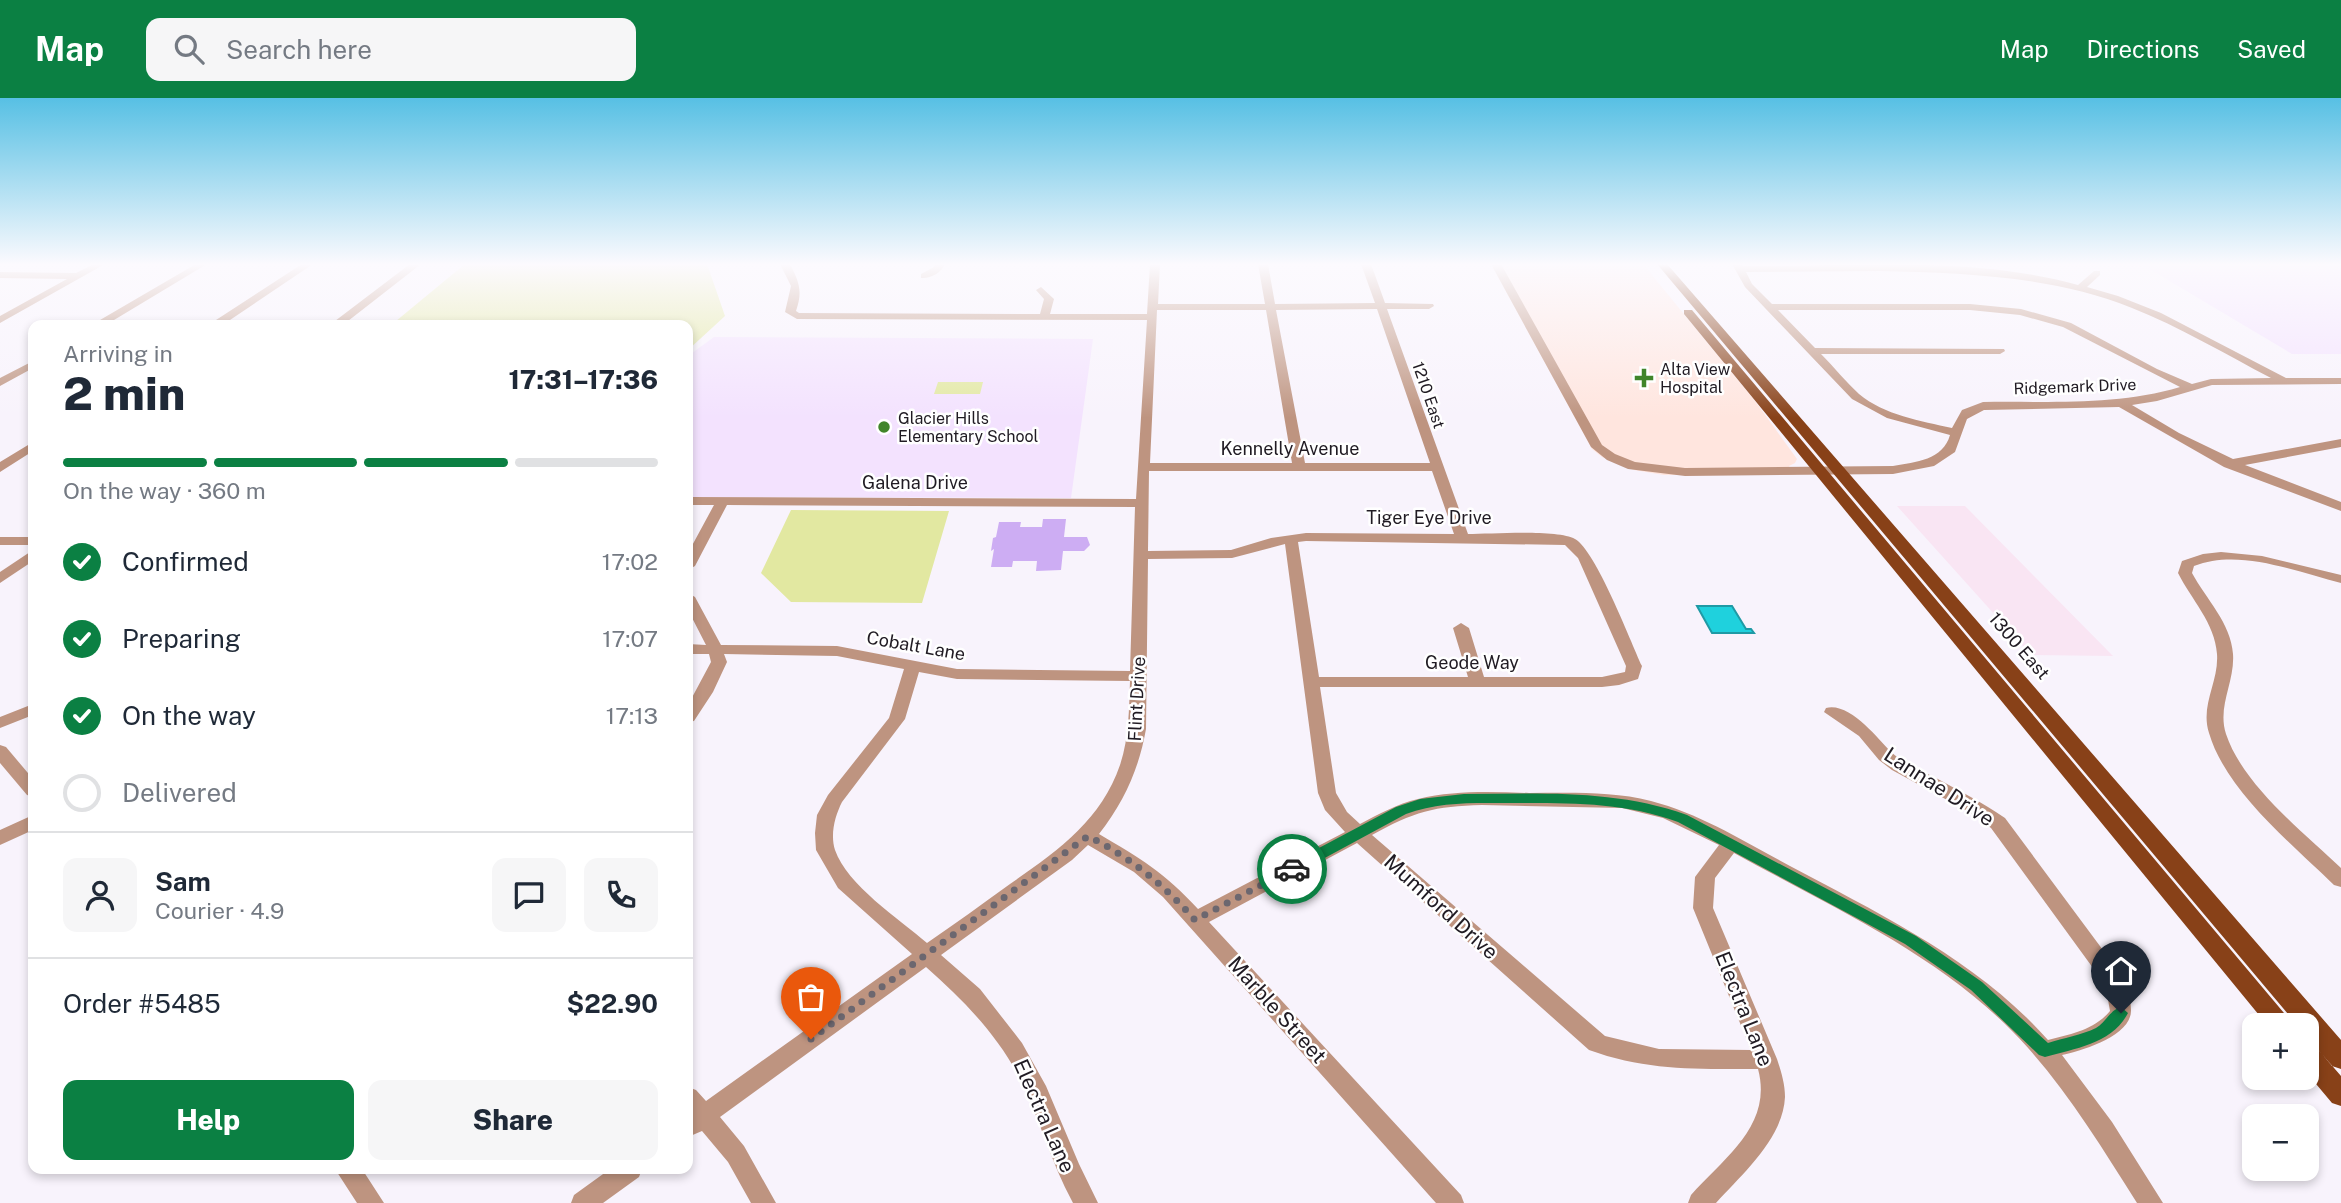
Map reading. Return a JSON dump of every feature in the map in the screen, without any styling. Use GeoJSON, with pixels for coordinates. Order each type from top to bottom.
{"type":"FeatureCollection","features":[{"type":"Feature","properties":{"kind":"main road"},"geometry":{"type":"LineString","coordinates":[[1690,316],[2272,1013]]}},
{"type":"Feature","properties":{"kind":"main road","name":"1300 East"},"geometry":{"type":"LineString","coordinates":[[1706,316],[2341,1058]]}},
{"type":"Feature","properties":{"kind":"main road"},"geometry":{"type":"LineString","coordinates":[[2319,1069],[2341,1095]]}},
{"type":"Feature","properties":{"kind":"street"},"geometry":{"type":"LineString","coordinates":[[923,316],[1075,316]]}},
{"type":"Feature","properties":{"kind":"street","name":"Flint Drive"},"geometry":{"type":"LineString","coordinates":[[696,1122],[1088,836],[1106,812],[1129,770],[1137,729],[1143,467],[1151,316]]}},
{"type":"Feature","properties":{"kind":"street"},"geometry":{"type":"LineString","coordinates":[[1272,316],[1299,467]]}},
{"type":"Feature","properties":{"kind":"street","name":"1210 East"},"geometry":{"type":"LineString","coordinates":[[1384,316],[1462,537]]}},
{"type":"Feature","properties":{"kind":"street","name":"Ridgemark Drive"},"geometry":{"type":"LineString","coordinates":[[1525,316],[1595,443],[1605,454],[1633,466],[1663,472],[1839,472],[1923,465],[1951,449],[1963,414],[1983,406],[2121,403],[2157,398],[2211,382],[2341,381]]}},
{"type":"Feature","properties":{"kind":"street"},"geometry":{"type":"LineString","coordinates":[[1777,316],[1856,397],[1872,409],[1956,432]]}},
{"type":"Feature","properties":{"kind":"street"},"geometry":{"type":"LineString","coordinates":[[2034,316],[2067,325],[2189,387]]}},
{"type":"Feature","properties":{"kind":"street"},"geometry":{"type":"LineString","coordinates":[[2155,316],[2285,381]]}},
{"type":"Feature","properties":{"kind":"street"},"geometry":{"type":"LineString","coordinates":[[1812,351],[2000,351]]}},
{"type":"Feature","properties":{"kind":"street"},"geometry":{"type":"LineString","coordinates":[[0,383],[28,367]]}},
{"type":"Feature","properties":{"kind":"street"},"geometry":{"type":"LineString","coordinates":[[2121,403],[2182,441],[2228,464],[2341,507]]}},
{"type":"Feature","properties":{"kind":"street"},"geometry":{"type":"LineString","coordinates":[[2228,464],[2341,443]]}},
{"type":"Feature","properties":{"kind":"street"},"geometry":{"type":"LineString","coordinates":[[0,468],[28,449]]}},
{"type":"Feature","properties":{"kind":"street","name":"Kennelly Avenue"},"geometry":{"type":"LineString","coordinates":[[1143,467],[1437,467]]}},
{"type":"Feature","properties":{"kind":"street","name":"Galena Drive"},"geometry":{"type":"LineString","coordinates":[[693,501],[1142,503]]}},
{"type":"Feature","properties":{"kind":"street"},"geometry":{"type":"LineString","coordinates":[[693,557],[723,501]]}},
{"type":"Feature","properties":{"kind":"street","name":"Tiger Eye Drive"},"geometry":{"type":"LineString","coordinates":[[1141,555],[1232,554],[1291,538],[1544,537],[1570,542],[1578,549],[1631,656],[1634,666],[1632,675]]}},
{"type":"Feature","properties":{"kind":"street","name":"Mumford Drive"},"geometry":{"type":"LineString","coordinates":[[1291,538],[1331,805],[1358,834],[1597,1043],[1636,1057],[1766,1059]]}},
{"type":"Feature","properties":{"kind":"street"},"geometry":{"type":"LineString","coordinates":[[0,541],[28,541]]}},
{"type":"Feature","properties":{"kind":"street"},"geometry":{"type":"LineString","coordinates":[[2338,875],[2257,794],[2228,758],[2217,735],[2213,717],[2214,700],[2224,669],[2223,639],[2216,621],[2185,573],[2187,564],[2197,558],[2214,556],[2259,561],[2341,579]]}},
{"type":"Feature","properties":{"kind":"street"},"geometry":{"type":"LineString","coordinates":[[0,579],[28,558]]}},
{"type":"Feature","properties":{"kind":"street"},"geometry":{"type":"LineString","coordinates":[[693,605],[707,628],[719,662],[693,710]]}},
{"type":"Feature","properties":{"kind":"street"},"geometry":{"type":"LineString","coordinates":[[1461,628],[1478,682]]}},
{"type":"Feature","properties":{"kind":"street","name":"Cobalt Lane"},"geometry":{"type":"LineString","coordinates":[[693,649],[837,651],[957,674],[1138,676]]}},
{"type":"Feature","properties":{"kind":"street","name":"Electra Lane"},"geometry":{"type":"LineString","coordinates":[[912,667],[897,719],[834,799],[824,833],[826,850],[833,867],[845,883],[972,995],[1014,1051],[1026,1069],[1073,1181],[1086,1203]]}},
{"type":"Feature","properties":{"kind":"street","name":"Geode Way"},"geometry":{"type":"LineString","coordinates":[[1311,682],[1602,682],[1632,675]]}},
{"type":"Feature","properties":{"kind":"street"},"geometry":{"type":"LineString","coordinates":[[0,723],[28,711]]}},
{"type":"Feature","properties":{"kind":"street","name":"Lannae Drive"},"geometry":{"type":"LineString","coordinates":[[1832,712],[1865,732],[1885,756],[1898,766],[1977,808],[1998,823],[2110,975],[2118,994],[2121,1013],[2112,1026],[2098,1035],[2045,1050]]}},
{"type":"Feature","properties":{"kind":"street"},"geometry":{"type":"LineString","coordinates":[[0,751],[28,785]]}},
{"type":"Feature","properties":{"kind":"street"},"geometry":{"type":"LineString","coordinates":[[1195,920],[1401,810],[1442,800],[1592,799],[1652,808],[1731,843],[1944,961],[2011,1016],[2045,1050],[2073,1084],[2151,1203]]}},
{"type":"Feature","properties":{"kind":"street"},"geometry":{"type":"LineString","coordinates":[[0,838],[28,824]]}},
{"type":"Feature","properties":{"kind":"street","name":"Marble Street"},"geometry":{"type":"LineString","coordinates":[[1088,836],[1141,867],[1170,892],[1452,1203]]}},
{"type":"Feature","properties":{"kind":"street","name":"Electra Lane"},"geometry":{"type":"LineString","coordinates":[[1700,1203],[1767,1122],[1773,1102],[1772,1081],[1766,1059],[1703,908],[1705,877],[1731,843]]}},
{"type":"Feature","properties":{"kind":"street"},"geometry":{"type":"LineString","coordinates":[[696,1122],[736,1154],[764,1203]]}},
{"type":"Feature","properties":{"kind":"street"},"geometry":{"type":"LineString","coordinates":[[350,1174],[372,1203]]}},
{"type":"Feature","properties":{"kind":"street"},"geometry":{"type":"LineString","coordinates":[[583,1203],[623,1174]]}},
{"type":"Feature","properties":{"kind":"shaded area","name":"Alta View Hospital"},"geometry":{"type":"Polygon","coordinates":[[[1519,316],[1685,316],[1755,401],[1797,459],[1789,466],[1796,475],[1664,475],[1634,470],[1602,457],[1592,449],[1519,316]]]}},
{"type":"Feature","properties":{"kind":"shaded area"},"geometry":{"type":"Polygon","coordinates":[[[2228,316],[2341,316],[2341,354],[2292,354],[2228,316]]]}},
{"type":"Feature","properties":{"kind":"shaded area","name":"Glacier Hills Elementary School"},"geometry":{"type":"Polygon","coordinates":[[[714,337],[1093,339],[1071,498],[693,497],[693,352],[714,337]]]}},
{"type":"Feature","properties":{"kind":"shaded area"},"geometry":{"type":"Polygon","coordinates":[[[1897,506],[1965,506],[2113,656],[2031,655],[1897,506]]]}},
{"type":"Feature","properties":{"kind":"green space"},"geometry":{"type":"Polygon","coordinates":[[[403,316],[725,316],[693,345],[693,320],[397,320],[403,316]]]}},
{"type":"Feature","properties":{"kind":"green space"},"geometry":{"type":"Polygon","coordinates":[[[938,382],[983,382],[980,394],[934,394],[938,382]]]}},
{"type":"Feature","properties":{"kind":"green space"},"geometry":{"type":"Polygon","coordinates":[[[791,510],[949,511],[922,603],[791,602],[761,573],[791,510]]]}},
{"type":"Feature","properties":{"kind":"water"},"geometry":{"type":"Polygon","coordinates":[[[1697,606],[1732,606],[1746,629],[1751,629],[1754,633],[1712,633],[1697,606]]]}},
{"type":"Feature","properties":{"kind":"building"},"geometry":{"type":"Polygon","coordinates":[[[1043,519],[1066,519],[1064,537],[1087,537],[1090,545],[1084,551],[1063,551],[1061,570],[1036,571],[1037,561],[1013,561],[1012,567],[991,567],[993,538],[996,537],[999,522],[1021,522],[1020,527],[1042,527],[1043,519]]]}},
{"type":"Feature","properties":{"kind":"way so far"},"geometry":{"type":"LineString","coordinates":[[811,1039],[1088,836],[1141,867],[1170,892],[1195,920],[1292,869]]}},
{"type":"Feature","properties":{"kind":"place","name":"Alta View Hospital"},"geometry":{"type":"Point","coordinates":[1644,378]}},
{"type":"Feature","properties":{"kind":"place","name":"Glacier Hills Elementary School"},"geometry":{"type":"Point","coordinates":[884,427]}},
{"type":"Feature","properties":{"kind":"route"},"geometry":{"type":"LineString","coordinates":[[1292,869],[1401,810],[1420,803],[1464,799],[1592,799],[1621,802],[1652,808],[1682,819],[1910,940],[1977,986],[2045,1050],[2098,1035],[2112,1026],[2121,1013]]}}]}
